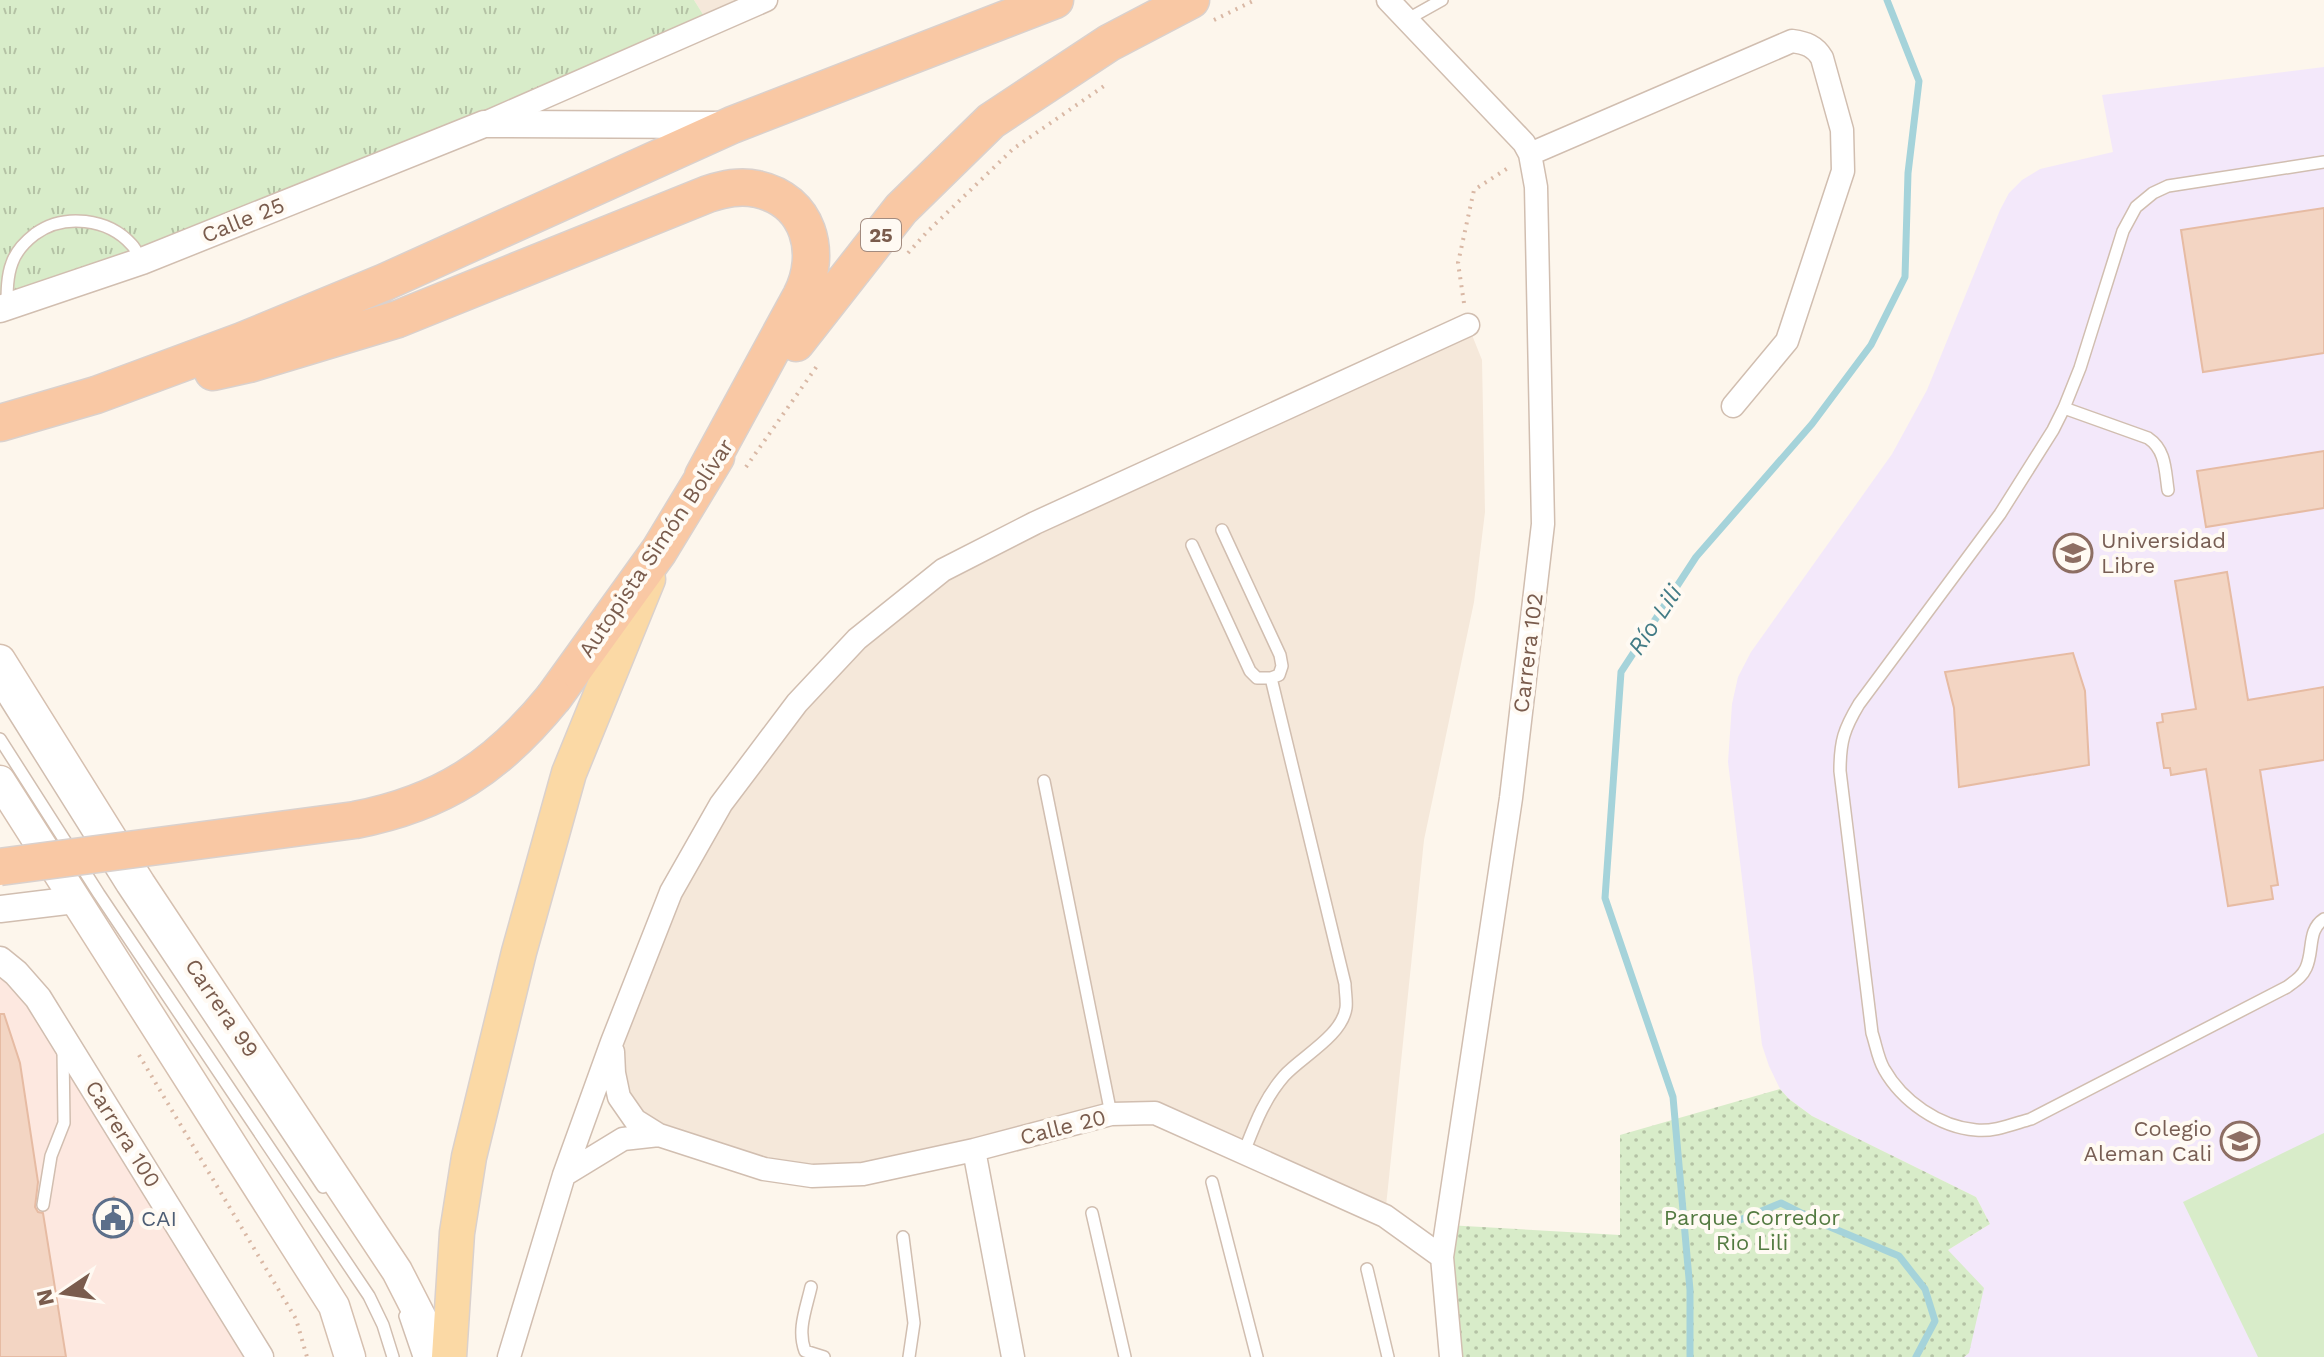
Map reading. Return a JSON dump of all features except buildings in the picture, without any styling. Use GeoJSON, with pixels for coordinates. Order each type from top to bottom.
{"type":"FeatureCollection","features":[{"type":"Feature","properties":{"kind":"highway"},"geometry":{"type":"LineString","coordinates":[[0,423],[96,395],[270,330],[385,282],[732,125],[1055,0]]}},
{"type":"Feature","properties":{"kind":"highway","name":"Autopista Simón Bolívar"},"geometry":{"type":"LineString","coordinates":[[0,867],[355,820],[406,808],[453,787],[492,761],[529,728],[554,697],[659,551],[703,476],[784,359],[901,209],[991,121],[1109,43],[1197,13]]}},
{"type":"Feature","properties":{"kind":"highway"},"geometry":{"type":"LineString","coordinates":[[96,395],[249,364],[383,324],[724,189],[759,189],[783,201],[801,219],[812,245],[812,264],[808,283],[703,476]]}},
{"type":"Feature","properties":{"kind":"main road"},"geometry":{"type":"LineString","coordinates":[[449,1357],[457,1233],[469,1157],[519,952],[569,773],[659,551]]}},
{"type":"Feature","properties":{"kind":"main road","name":"Carrera 99"},"geometry":{"type":"LineString","coordinates":[[0,660],[140,884],[397,1271],[441,1357]]}},
{"type":"Feature","properties":{"kind":"main road"},"geometry":{"type":"LineString","coordinates":[[0,781],[334,1306],[350,1357]]}},
{"type":"Feature","properties":{"kind":"street","name":"Calle 25"},"geometry":{"type":"LineString","coordinates":[[3,308],[142,261],[484,124],[766,0]]}},
{"type":"Feature","properties":{"kind":"street","name":"Carrera 102"},"geometry":{"type":"LineString","coordinates":[[1388,0],[1524,143],[1530,154],[1536,187],[1543,524],[1511,798],[1442,1257],[1451,1357]]}},
{"type":"Feature","properties":{"kind":"street"},"geometry":{"type":"LineString","coordinates":[[1530,154],[1792,41],[1816,49],[1822,58],[1842,130],[1843,171],[1787,341],[1733,406]]}},
{"type":"Feature","properties":{"kind":"street","name":"Calle 25"},"geometry":{"type":"LineString","coordinates":[[484,124],[732,125]]}},
{"type":"Feature","properties":{"kind":"street"},"geometry":{"type":"LineString","coordinates":[[509,1357],[564,1175],[671,892],[721,804],[797,703],[857,639],[943,570],[1035,523],[1468,325]]}},
{"type":"Feature","properties":{"kind":"street"},"geometry":{"type":"LineString","coordinates":[[0,909],[75,900]]}},
{"type":"Feature","properties":{"kind":"street","name":"Carrera 100"},"geometry":{"type":"LineString","coordinates":[[0,960],[38,998],[260,1357]]}},
{"type":"Feature","properties":{"kind":"street","name":"Calle 20"},"geometry":{"type":"LineString","coordinates":[[612,1042],[619,1097],[635,1120],[659,1135],[764,1169],[812,1176],[863,1174],[974,1150],[1111,1114],[1155,1113],[1385,1216],[1442,1257]]}},
{"type":"Feature","properties":{"kind":"street","name":"Calle 20"},"geometry":{"type":"LineString","coordinates":[[564,1175],[623,1139],[659,1135]]}},
{"type":"Feature","properties":{"kind":"street"},"geometry":{"type":"LineString","coordinates":[[974,1150],[1013,1357]]}},
{"type":"Feature","properties":{"kind":"lane"},"geometry":{"type":"LineString","coordinates":[[1408,19],[1442,0]]}},
{"type":"Feature","properties":{"kind":"lane"},"geometry":{"type":"LineString","coordinates":[[2324,162],[2168,186],[2136,207],[2123,231],[2080,368],[2053,430],[2000,514],[1859,704],[1840,744],[1840,771],[1872,1033],[1883,1068],[1901,1093],[1923,1111],[1951,1124],[1976,1130],[2001,1128],[2031,1119],[2299,979],[2307,967],[2314,929],[2324,919]]}},
{"type":"Feature","properties":{"kind":"lane"},"geometry":{"type":"LineString","coordinates":[[3,308],[12,261],[25,242],[43,228],[65,221],[88,221],[110,228],[131,244],[142,261]]}},
{"type":"Feature","properties":{"kind":"lane"},"geometry":{"type":"LineString","coordinates":[[2064,408],[2157,444],[2162,451],[2168,490]]}},
{"type":"Feature","properties":{"kind":"lane"},"geometry":{"type":"LineString","coordinates":[[1192,545],[1250,671],[1257,678],[1279,675],[1282,666],[1280,655],[1222,530]]}},
{"type":"Feature","properties":{"kind":"lane"},"geometry":{"type":"LineString","coordinates":[[1244,1152],[1262,1106],[1286,1074],[1320,1046],[1346,1010],[1345,984],[1271,678]]}},
{"type":"Feature","properties":{"kind":"lane"},"geometry":{"type":"LineString","coordinates":[[0,692],[123,888],[326,1192]]}},
{"type":"Feature","properties":{"kind":"lane"},"geometry":{"type":"LineString","coordinates":[[0,739],[99,894],[369,1296],[383,1325],[393,1357]]}},
{"type":"Feature","properties":{"kind":"lane"},"geometry":{"type":"LineString","coordinates":[[1044,781],[1111,1114]]}},
{"type":"Feature","properties":{"kind":"lane"},"geometry":{"type":"LineString","coordinates":[[43,1205],[51,1156],[64,1123],[63,1038]]}},
{"type":"Feature","properties":{"kind":"lane"},"geometry":{"type":"LineString","coordinates":[[1212,1182],[1257,1357]]}},
{"type":"Feature","properties":{"kind":"lane"},"geometry":{"type":"LineString","coordinates":[[1092,1213],[1125,1357]]}},
{"type":"Feature","properties":{"kind":"lane"},"geometry":{"type":"LineString","coordinates":[[903,1237],[914,1323],[909,1357]]}},
{"type":"Feature","properties":{"kind":"lane"},"geometry":{"type":"LineString","coordinates":[[1367,1269],[1388,1357]]}},
{"type":"Feature","properties":{"kind":"lane"},"geometry":{"type":"LineString","coordinates":[[811,1287],[800,1333],[802,1344],[805,1351],[824,1357]]}},
{"type":"Feature","properties":{"kind":"lane"},"geometry":{"type":"LineString","coordinates":[[399,1305],[419,1357]]}},
{"type":"Feature","properties":{"kind":"path"},"geometry":{"type":"LineString","coordinates":[[1197,13],[1229,11],[1255,0]]}},
{"type":"Feature","properties":{"kind":"path"},"geometry":{"type":"LineString","coordinates":[[907,254],[1013,149],[1112,80]]}},
{"type":"Feature","properties":{"kind":"path"},"geometry":{"type":"LineString","coordinates":[[1468,325],[1458,263],[1474,190],[1530,154]]}},
{"type":"Feature","properties":{"kind":"path"},"geometry":{"type":"LineString","coordinates":[[745,467],[818,364]]}},
{"type":"Feature","properties":{"kind":"path"},"geometry":{"type":"LineString","coordinates":[[138,1054],[296,1319],[307,1357]]}},
{"type":"Feature","properties":{"kind":"shaded area"},"geometry":{"type":"Polygon","coordinates":[[[694,0],[766,0],[709,24],[694,0]]]}},
{"type":"Feature","properties":{"kind":"shaded area","name":"Universidad Libre"},"geometry":{"type":"Polygon","coordinates":[[[2324,67],[2324,1357],[1964,1357],[1969,1353],[1948,1250],[1990,1224],[1976,1197],[1812,1116],[1780,1089],[1762,1045],[1728,762],[1732,704],[1738,677],[1751,652],[1892,454],[1927,390],[2009,193],[2040,169],[2113,152],[2102,95],[2324,67]]]}},
{"type":"Feature","properties":{"kind":"shaded area"},"geometry":{"type":"Polygon","coordinates":[[[1468,325],[1482,360],[1485,512],[1474,602],[1424,840],[1385,1216],[1155,1113],[812,1176],[635,1120],[612,1042],[671,892],[797,703],[943,570],[1468,325]]]}},
{"type":"Feature","properties":{"kind":"shaded area"},"geometry":{"type":"Polygon","coordinates":[[[0,960],[260,1357],[0,1357],[0,960]]]}},
{"type":"Feature","properties":{"kind":"green space"},"geometry":{"type":"Polygon","coordinates":[[[0,0],[694,0],[709,24],[0,309],[0,0]]]}},
{"type":"Feature","properties":{"kind":"green space","name":"Parque Corredor Rio Lili"},"geometry":{"type":"Polygon","coordinates":[[[1780,1089],[1812,1116],[1976,1197],[1990,1224],[1948,1250],[1984,1288],[1969,1353],[1964,1357],[1451,1357],[1447,1225],[1620,1235],[1620,1135],[1780,1089]]]}},
{"type":"Feature","properties":{"kind":"green space"},"geometry":{"type":"Polygon","coordinates":[[[2324,1133],[2324,1357],[2258,1357],[2183,1202],[2324,1133]]]}},
{"type":"Feature","properties":{"kind":"waterway","name":"Río Lili"},"geometry":{"type":"LineString","coordinates":[[1690,1357],[1690,1290],[1673,1097],[1605,898],[1621,672],[1696,557],[1812,424],[1871,345],[1905,277],[1908,173],[1919,81],[1887,0]]}},
{"type":"Feature","properties":{"kind":"waterway"},"geometry":{"type":"LineString","coordinates":[[1684,1217],[1730,1224],[1781,1203],[1899,1256],[1925,1289],[1935,1321],[1916,1357]]}},
{"type":"Feature","properties":{"kind":"place","name":"Universidad Libre"},"geometry":{"type":"Point","coordinates":[2073,553]}},
{"type":"Feature","properties":{"kind":"place","name":"Colegio Aleman Cali"},"geometry":{"type":"Point","coordinates":[2240,1141]}},
{"type":"Feature","properties":{"kind":"place","name":"CAI"},"geometry":{"type":"Point","coordinates":[113,1218]}}]}
